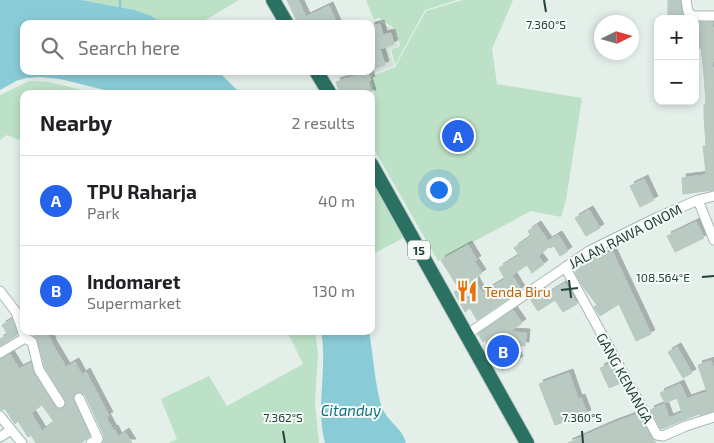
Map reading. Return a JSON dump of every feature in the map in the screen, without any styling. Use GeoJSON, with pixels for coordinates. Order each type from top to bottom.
{"type":"FeatureCollection","features":[{"type":"Feature","properties":{"kind":"highway"},"geometry":{"type":"LineString","coordinates":[[273,0],[285,20]]}},
{"type":"Feature","properties":{"kind":"highway"},"geometry":{"type":"LineString","coordinates":[[318,75],[328,90]]}},
{"type":"Feature","properties":{"kind":"highway","name":"15"},"geometry":{"type":"LineString","coordinates":[[375,171],[527,443]]}},
{"type":"Feature","properties":{"kind":"street"},"geometry":{"type":"LineString","coordinates":[[686,0],[688,12],[693,16],[714,16]]}},
{"type":"Feature","properties":{"kind":"street","name":"JALAN RAWA ONOM"},"geometry":{"type":"LineString","coordinates":[[466,335],[589,251],[658,217],[698,200],[714,196]]}},
{"type":"Feature","properties":{"kind":"street"},"geometry":{"type":"LineString","coordinates":[[698,200],[714,240]]}},
{"type":"Feature","properties":{"kind":"street","name":"GANG KENANGA"},"geometry":{"type":"LineString","coordinates":[[564,267],[657,434],[663,436],[714,417]]}},
{"type":"Feature","properties":{"kind":"street"},"geometry":{"type":"LineString","coordinates":[[0,291],[16,312],[20,324]]}},
{"type":"Feature","properties":{"kind":"street"},"geometry":{"type":"LineString","coordinates":[[24,335],[25,338],[32,342],[39,370],[60,404]]}},
{"type":"Feature","properties":{"kind":"street"},"geometry":{"type":"LineString","coordinates":[[0,353],[25,338]]}},
{"type":"Feature","properties":{"kind":"street"},"geometry":{"type":"LineString","coordinates":[[79,398],[98,439],[92,443]]}},
{"type":"Feature","properties":{"kind":"street"},"geometry":{"type":"LineString","coordinates":[[0,416],[22,443]]}},
{"type":"Feature","properties":{"kind":"street"},"geometry":{"type":"LineString","coordinates":[[0,437],[11,430]]}},
{"type":"Feature","properties":{"kind":"shaded area"},"geometry":{"type":"Polygon","coordinates":[[[379,21],[394,30],[398,46],[389,49],[394,66],[375,73],[375,22],[379,21]]]}},
{"type":"Feature","properties":{"kind":"green space"},"geometry":{"type":"Polygon","coordinates":[[[81,0],[239,0],[206,20],[158,20],[135,10],[81,0]]]}},
{"type":"Feature","properties":{"kind":"green space"},"geometry":{"type":"Polygon","coordinates":[[[366,0],[457,0],[425,10],[395,65],[391,49],[400,45],[395,29],[379,18],[374,20],[366,0]]]}},
{"type":"Feature","properties":{"kind":"green space"},"geometry":{"type":"Polygon","coordinates":[[[463,0],[513,0],[492,49],[497,84],[582,98],[566,200],[561,217],[531,211],[438,261],[375,151],[375,90],[370,77],[395,67],[426,11],[463,0]]]}},
{"type":"Feature","properties":{"kind":"green space"},"geometry":{"type":"Polygon","coordinates":[[[29,81],[50,82],[82,90],[20,90],[20,140],[7,135],[0,140],[0,95],[29,81]]]}},
{"type":"Feature","properties":{"kind":"green space"},"geometry":{"type":"Polygon","coordinates":[[[375,181],[407,236],[375,253],[375,181]]]}},
{"type":"Feature","properties":{"kind":"green space"},"geometry":{"type":"Polygon","coordinates":[[[289,335],[316,335],[318,354],[315,403],[319,443],[169,443],[177,439],[161,399],[209,376],[227,406],[303,364],[289,335]]]}},
{"type":"Feature","properties":{"kind":"water"},"geometry":{"type":"Polygon","coordinates":[[[0,0],[81,0],[135,10],[158,20],[20,20],[20,75],[222,75],[237,90],[105,90],[60,79],[40,77],[16,81],[0,90],[0,0]]]}},
{"type":"Feature","properties":{"kind":"water","name":"Citanduy"},"geometry":{"type":"Polygon","coordinates":[[[322,335],[370,335],[379,397],[383,411],[404,437],[406,443],[325,443],[321,416],[322,335]]]}},
{"type":"Feature","properties":{"kind":"building"},"geometry":{"type":"Polygon","coordinates":[[[287,0],[298,0],[306,17],[329,6],[335,20],[297,20],[287,0]]]}},
{"type":"Feature","properties":{"kind":"building"},"geometry":{"type":"Polygon","coordinates":[[[668,0],[680,0],[683,15],[668,15],[668,0]]]}},
{"type":"Feature","properties":{"kind":"building"},"geometry":{"type":"Polygon","coordinates":[[[699,22],[712,22],[712,28],[714,28],[714,61],[712,62],[714,81],[714,190],[683,194],[682,178],[706,175],[703,146],[706,146],[704,104],[706,104],[701,48],[699,48],[699,22]]]}},
{"type":"Feature","properties":{"kind":"building"},"geometry":{"type":"Polygon","coordinates":[[[380,24],[383,35],[391,33],[394,44],[380,49],[385,65],[375,69],[375,25],[380,24]]]}},
{"type":"Feature","properties":{"kind":"building"},"geometry":{"type":"Polygon","coordinates":[[[369,75],[371,80],[368,81],[371,90],[339,90],[336,82],[356,76],[369,75]]]}},
{"type":"Feature","properties":{"kind":"building"},"geometry":{"type":"Polygon","coordinates":[[[644,179],[654,200],[640,207],[630,186],[644,179]]]}},
{"type":"Feature","properties":{"kind":"building"},"geometry":{"type":"Polygon","coordinates":[[[589,210],[600,228],[586,236],[575,218],[589,210]]]}},
{"type":"Feature","properties":{"kind":"building"},"geometry":{"type":"Polygon","coordinates":[[[696,222],[704,238],[675,252],[667,236],[696,222]]]}},
{"type":"Feature","properties":{"kind":"building"},"geometry":{"type":"Polygon","coordinates":[[[537,225],[548,241],[558,235],[568,251],[560,256],[554,246],[549,247],[538,256],[544,264],[532,273],[527,265],[512,275],[521,290],[508,297],[477,320],[470,308],[465,312],[454,292],[459,289],[441,260],[468,245],[477,260],[474,261],[482,273],[474,279],[482,293],[505,279],[499,268],[519,255],[514,248],[531,236],[528,231],[537,225]]]}},
{"type":"Feature","properties":{"kind":"building"},"geometry":{"type":"Polygon","coordinates":[[[612,251],[651,334],[636,341],[619,304],[600,316],[594,307],[597,305],[575,272],[584,264],[612,251]]]}},
{"type":"Feature","properties":{"kind":"building"},"geometry":{"type":"Polygon","coordinates":[[[565,283],[577,304],[563,312],[555,300],[538,311],[530,299],[541,291],[544,296],[565,283]]]}},
{"type":"Feature","properties":{"kind":"building"},"geometry":{"type":"Polygon","coordinates":[[[513,310],[522,323],[509,332],[526,333],[525,346],[511,345],[519,360],[502,370],[485,340],[483,342],[478,334],[513,310]]]}},
{"type":"Feature","properties":{"kind":"building"},"geometry":{"type":"Polygon","coordinates":[[[12,319],[17,335],[0,346],[0,339],[8,335],[2,325],[12,319]]]}},
{"type":"Feature","properties":{"kind":"building"},"geometry":{"type":"Polygon","coordinates":[[[33,335],[48,335],[66,367],[75,362],[82,375],[86,372],[109,416],[106,417],[113,430],[118,437],[125,432],[132,443],[103,443],[104,436],[85,395],[80,392],[74,394],[73,400],[90,436],[81,443],[36,443],[31,435],[28,437],[18,421],[15,424],[5,409],[0,410],[0,359],[10,354],[19,369],[31,363],[34,373],[57,408],[61,409],[66,405],[65,400],[45,368],[37,339],[33,335]],[[42,405],[31,413],[42,431],[54,422],[42,405]]]}},
{"type":"Feature","properties":{"kind":"building"},"geometry":{"type":"Polygon","coordinates":[[[677,347],[692,373],[683,378],[668,352],[677,347]]]}},
{"type":"Feature","properties":{"kind":"building"},"geometry":{"type":"Polygon","coordinates":[[[711,361],[714,370],[714,411],[699,414],[661,429],[650,410],[664,404],[669,418],[682,413],[677,398],[665,403],[660,393],[680,384],[687,399],[707,392],[698,365],[711,361]]]}},
{"type":"Feature","properties":{"kind":"building"},"geometry":{"type":"Polygon","coordinates":[[[611,363],[621,383],[609,388],[600,368],[611,363]]]}},
{"type":"Feature","properties":{"kind":"building"},"geometry":{"type":"Polygon","coordinates":[[[569,373],[578,399],[581,398],[587,414],[555,425],[539,384],[569,373]]]}},
{"type":"Feature","properties":{"kind":"building"},"geometry":{"type":"Polygon","coordinates":[[[638,414],[656,443],[568,443],[611,424],[638,414]]]}},
{"type":"Feature","properties":{"kind":"waterway"},"geometry":{"type":"LineString","coordinates":[[120,0],[120,11]]}},
{"type":"Feature","properties":{"kind":"place","name":"TPU Raharja"},"geometry":{"type":"Point","coordinates":[458,136]}},
{"type":"Feature","properties":{"kind":"place","name":"Tenda Biru"},"geometry":{"type":"Point","coordinates":[467,291]}},
{"type":"Feature","properties":{"kind":"place","name":"Indomaret"},"geometry":{"type":"Point","coordinates":[503,351]}}]}
